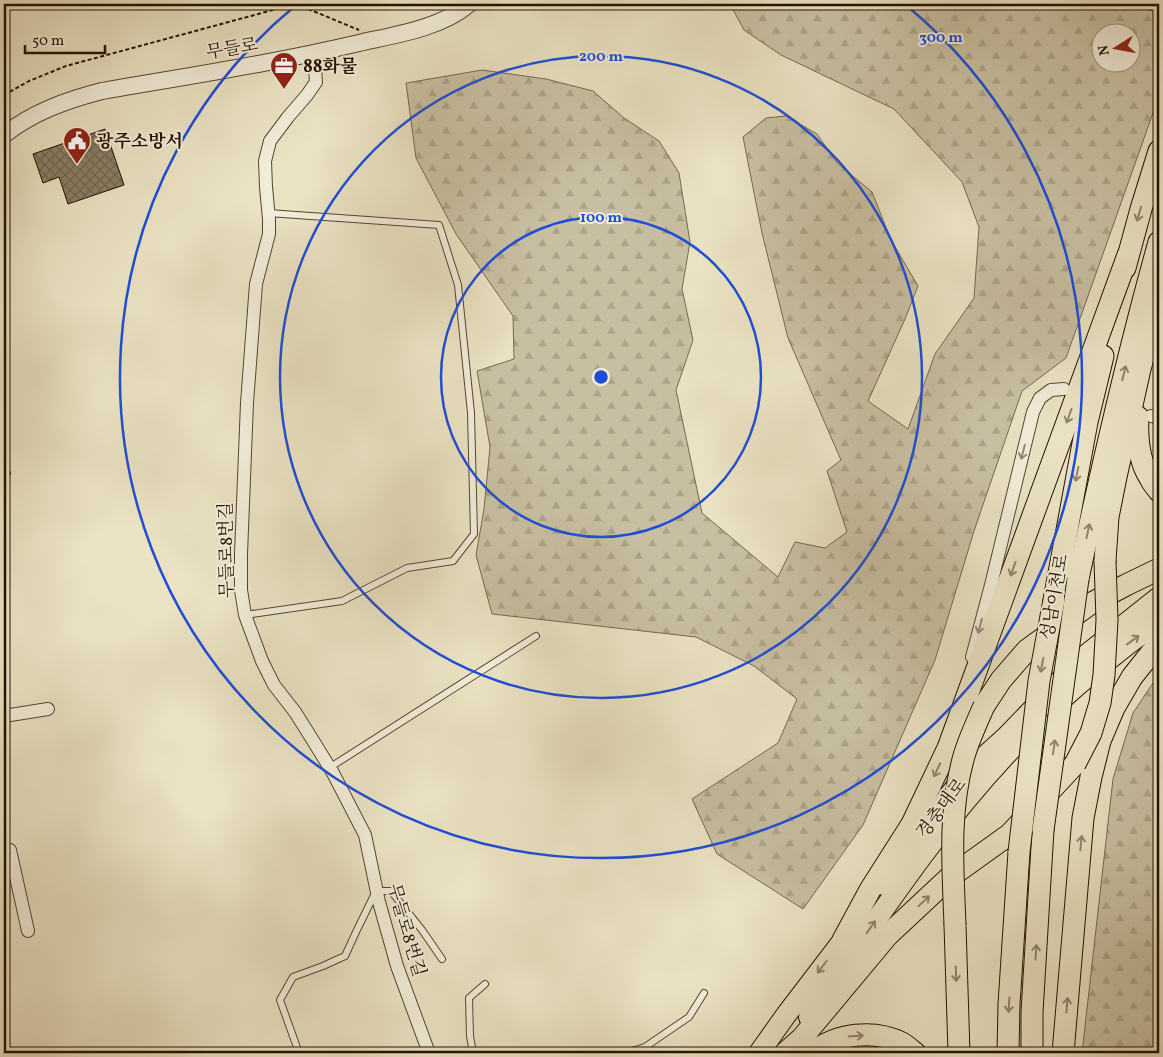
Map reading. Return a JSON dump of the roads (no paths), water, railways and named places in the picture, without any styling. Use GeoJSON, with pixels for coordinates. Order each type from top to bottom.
{"type":"FeatureCollection","features":[{"type":"Feature","properties":{"kind":"highway","name":"성남이천로"},"geometry":{"type":"LineString","coordinates":[[1008,1053],[1009,1004],[1019,852],[1039,681],[1087,422],[1128,256],[1159,151]]}},
{"type":"Feature","properties":{"kind":"highway","name":"성남이천로"},"geometry":{"type":"LineString","coordinates":[[1032,1053],[1032,1012],[1043,830],[1078,579],[1098,484],[1137,320],[1159,242]]}},
{"type":"Feature","properties":{"kind":"highway"},"geometry":{"type":"LineString","coordinates":[[843,940],[870,890],[912,824],[948,748],[1128,256]]}},
{"type":"Feature","properties":{"kind":"highway"},"geometry":{"type":"LineString","coordinates":[[784,1053],[802,1038],[888,936],[950,877],[1010,834],[1075,764],[1091,733],[1100,703],[1104,674],[1107,620],[1105,562],[1108,517],[1140,369],[1159,299]]}},
{"type":"Feature","properties":{"kind":"highway"},"geometry":{"type":"LineString","coordinates":[[1140,369],[1137,433],[1141,457],[1149,478],[1159,491]]}},
{"type":"Feature","properties":{"kind":"highway"},"geometry":{"type":"LineString","coordinates":[[959,1053],[953,835],[954,803],[969,739],[984,706],[1001,680],[1027,650],[1090,604],[1126,584],[1159,569]]}},
{"type":"Feature","properties":{"kind":"highway"},"geometry":{"type":"LineString","coordinates":[[1063,1053],[1083,818],[1091,777],[1100,741],[1114,708],[1132,677],[1159,643]]}},
{"type":"Feature","properties":{"kind":"highway"},"geometry":{"type":"LineString","coordinates":[[812,1053],[836,1039],[855,1034],[881,1036],[903,1044],[915,1053]]}},
{"type":"Feature","properties":{"kind":"main road","name":"경충대로"},"geometry":{"type":"LineString","coordinates":[[759,1053],[966,773],[1006,737],[1082,658],[1159,597]]}},
{"type":"Feature","properties":{"kind":"main road","name":"경충대로"},"geometry":{"type":"LineString","coordinates":[[784,1053],[935,839],[980,784],[1015,746],[1082,680],[1159,621]]}},
{"type":"Feature","properties":{"kind":"street","name":"무들로"},"geometry":{"type":"LineString","coordinates":[[4,135],[45,110],[73,98],[102,91],[314,54],[417,30],[444,20],[469,4]]}},
{"type":"Feature","properties":{"kind":"street","name":"무들로8번길"},"geometry":{"type":"LineString","coordinates":[[314,54],[316,82],[270,141],[265,160],[269,234],[256,284],[247,403],[241,554],[242,590],[245,615],[262,661],[274,685],[295,712],[329,768],[365,834],[378,902],[397,966],[429,1053]]}},
{"type":"Feature","properties":{"kind":"street"},"geometry":{"type":"LineString","coordinates":[[948,748],[991,585],[1033,412],[1040,398],[1051,390],[1064,389]]}},
{"type":"Feature","properties":{"kind":"street"},"geometry":{"type":"LineString","coordinates":[[4,716],[48,709]]}},
{"type":"Feature","properties":{"kind":"street"},"geometry":{"type":"LineString","coordinates":[[4,852],[10,850],[28,931]]}},
{"type":"Feature","properties":{"kind":"lane"},"geometry":{"type":"LineString","coordinates":[[245,615],[342,601],[407,568],[452,561],[474,534],[471,413],[458,285],[439,225],[268,213]]}},
{"type":"Feature","properties":{"kind":"lane"},"geometry":{"type":"LineString","coordinates":[[329,768],[536,636]]}},
{"type":"Feature","properties":{"kind":"lane"},"geometry":{"type":"LineString","coordinates":[[299,1053],[280,1000],[293,976],[346,956],[376,891],[392,891],[442,959]]}},
{"type":"Feature","properties":{"kind":"lane"},"geometry":{"type":"LineString","coordinates":[[473,1053],[470,1036],[469,998],[485,984]]}},
{"type":"Feature","properties":{"kind":"lane"},"geometry":{"type":"LineString","coordinates":[[625,1053],[645,1047],[689,1018],[704,993]]}},
{"type":"Feature","properties":{"kind":"place","name":"88화물"},"geometry":{"type":"Point","coordinates":[284,90]}},
{"type":"Feature","properties":{"kind":"place","name":"광주소방서"},"geometry":{"type":"Point","coordinates":[77,165]}}]}
